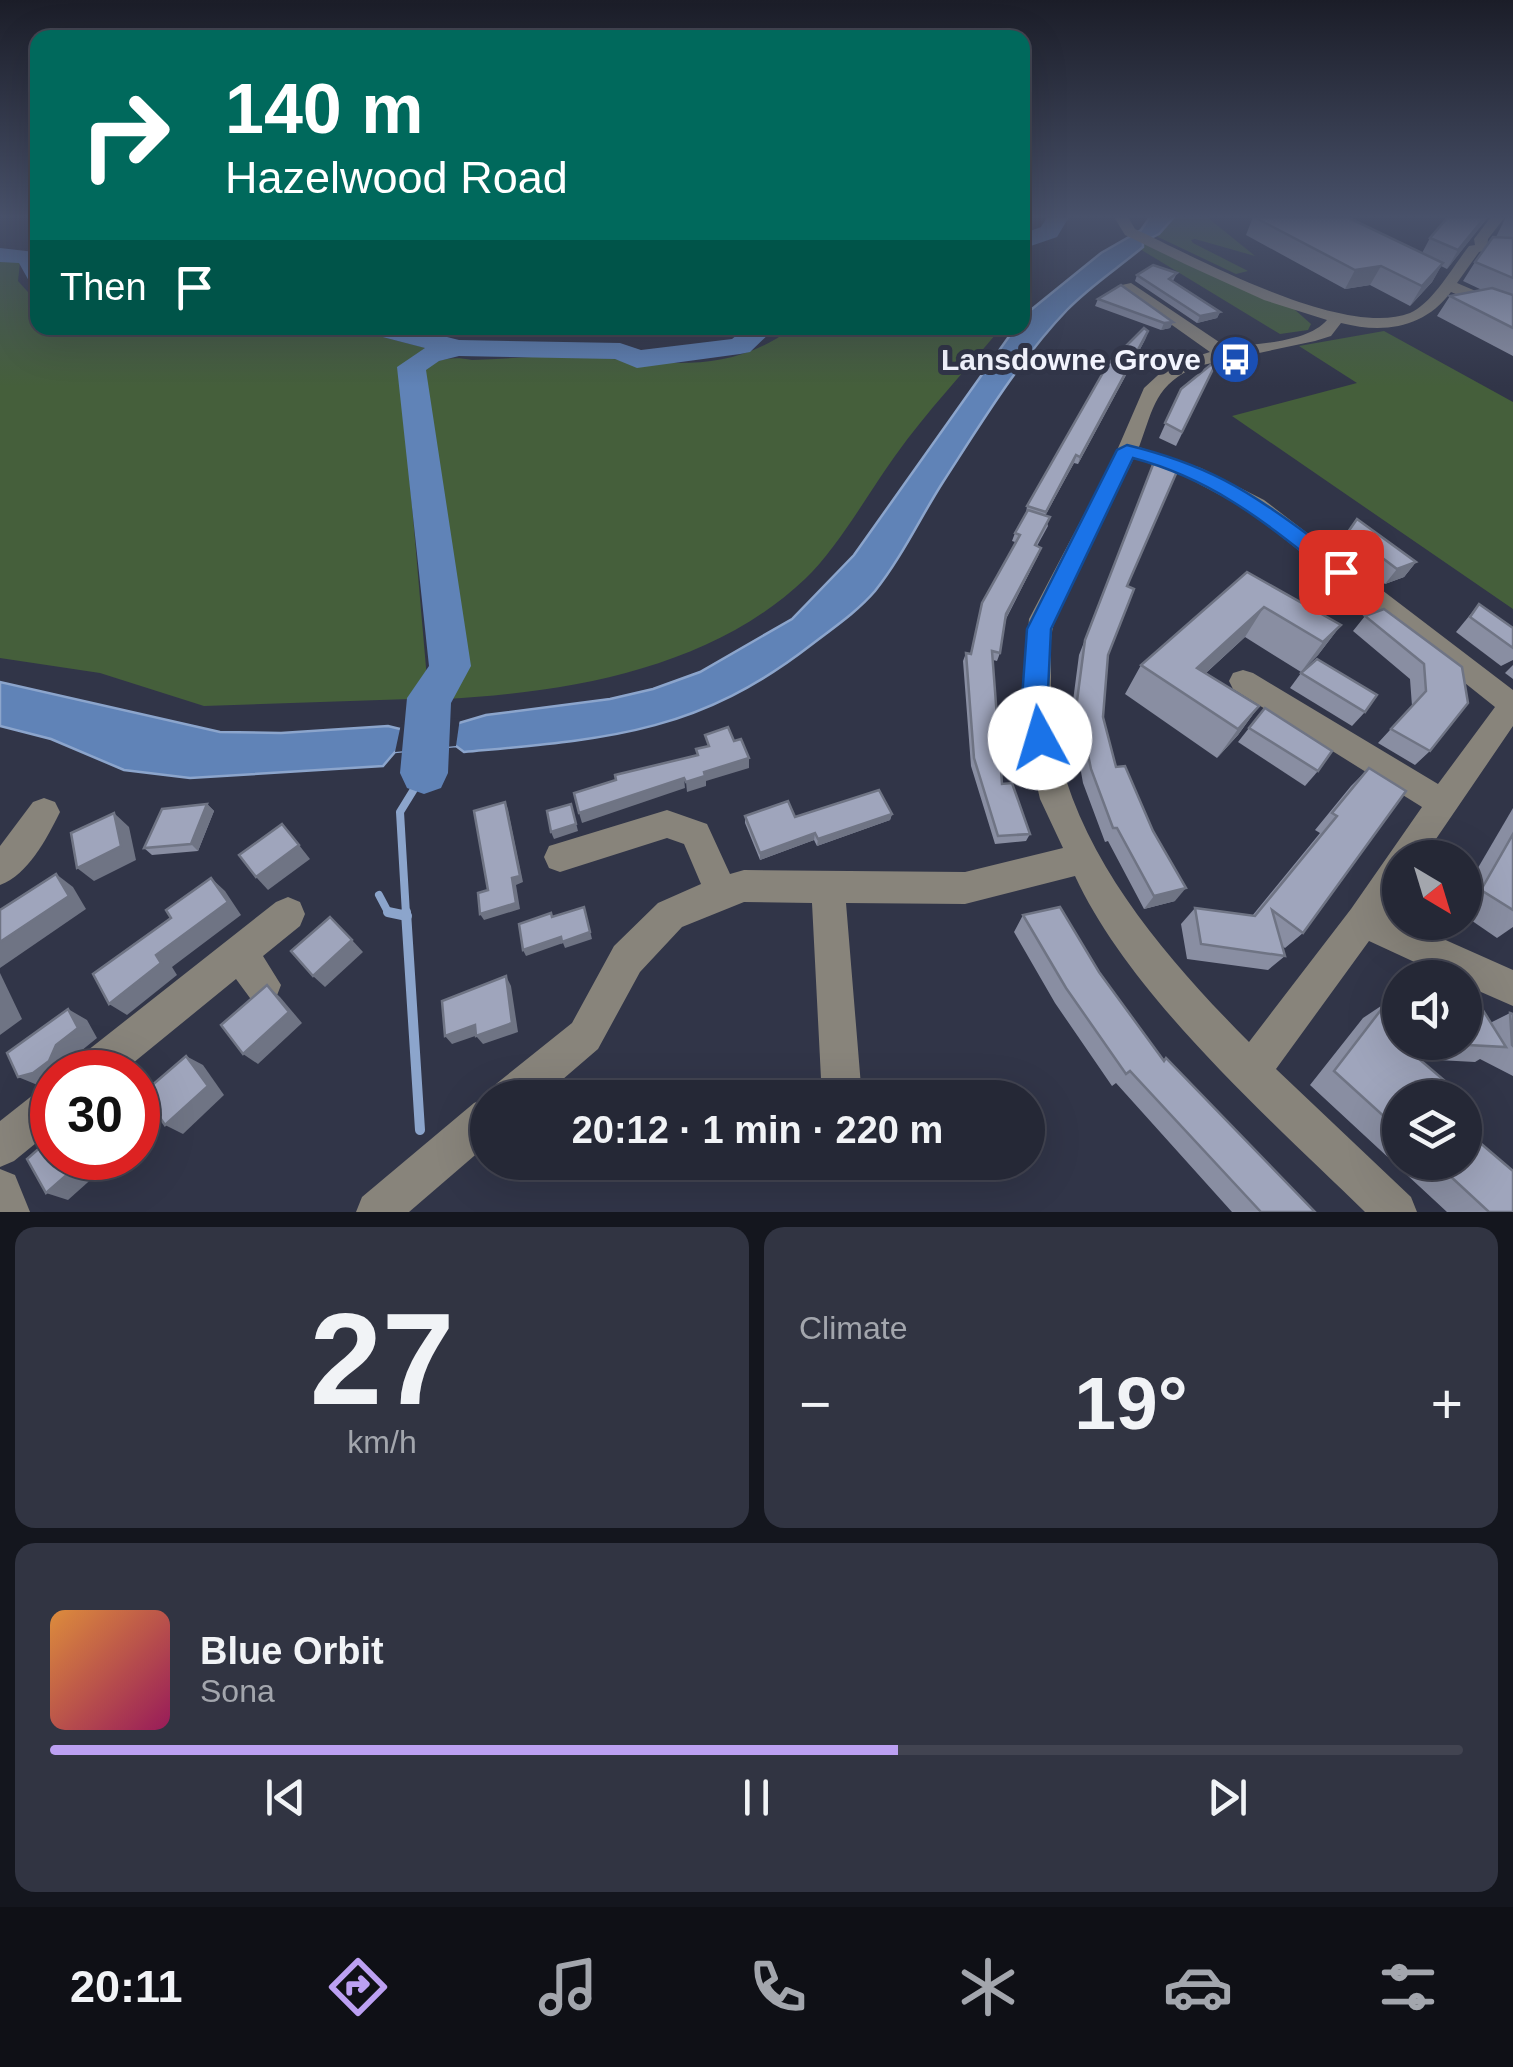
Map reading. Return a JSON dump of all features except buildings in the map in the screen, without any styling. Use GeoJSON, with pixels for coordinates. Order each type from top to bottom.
{"type":"FeatureCollection","features":[{"type":"Feature","properties":{"kind":"street"},"geometry":{"type":"LineString","coordinates":[[1223,274],[1336,319],[1378,323],[1414,317],[1424,311],[1455,274]]}},
{"type":"Feature","properties":{"kind":"street"},"geometry":{"type":"LineString","coordinates":[[1433,274],[1513,313]]}},
{"type":"Feature","properties":{"kind":"street"},"geometry":{"type":"LineString","coordinates":[[1125,286],[1226,355]]}},
{"type":"Feature","properties":{"kind":"street"},"geometry":{"type":"LineString","coordinates":[[1336,319],[1330,328],[1316,335],[1190,363],[1156,383],[1141,405],[1127,450],[1039,629],[1034,712],[1052,790],[1081,859],[1131,940],[1250,1071],[1396,1212]]}},
{"type":"Feature","properties":{"kind":"street"},"geometry":{"type":"LineString","coordinates":[[1127,450],[1175,463],[1216,480],[1256,505],[1513,705],[1416,840]]}},
{"type":"Feature","properties":{"kind":"street"},"geometry":{"type":"LineString","coordinates":[[1243,681],[1441,802]]}},
{"type":"Feature","properties":{"kind":"street"},"geometry":{"type":"LineString","coordinates":[[0,870],[33,832],[44,812]]}},
{"type":"Feature","properties":{"kind":"street"},"geometry":{"type":"LineString","coordinates":[[560,858],[666,824],[696,834],[720,892]]}},
{"type":"Feature","properties":{"kind":"street"},"geometry":{"type":"LineString","coordinates":[[531,1080],[584,1036],[627,959],[670,915],[720,892],[744,886],[965,888],[1081,859]]}},
{"type":"Feature","properties":{"kind":"street"},"geometry":{"type":"LineString","coordinates":[[828,887],[841,1080]]}},
{"type":"Feature","properties":{"kind":"street"},"geometry":{"type":"LineString","coordinates":[[1250,1071],[1382,891]]}},
{"type":"Feature","properties":{"kind":"street"},"geometry":{"type":"LineString","coordinates":[[119,1050],[288,914]]}},
{"type":"Feature","properties":{"kind":"street"},"geometry":{"type":"LineString","coordinates":[[1362,921],[1513,988]]}},
{"type":"Feature","properties":{"kind":"street"},"geometry":{"type":"LineString","coordinates":[[238,954],[263,985]]}},
{"type":"Feature","properties":{"kind":"street"},"geometry":{"type":"LineString","coordinates":[[0,1147],[30,1123]]}},
{"type":"Feature","properties":{"kind":"street"},"geometry":{"type":"LineString","coordinates":[[377,1212],[470,1132]]}},
{"type":"Feature","properties":{"kind":"street"},"geometry":{"type":"LineString","coordinates":[[0,1190],[9,1212]]}},
{"type":"Feature","properties":{"kind":"green space"},"geometry":{"type":"Polygon","coordinates":[[[0,274],[19,274],[18,281],[30,294],[30,335],[375,335],[434,350],[418,354],[400,367],[427,679],[410,699],[204,706],[100,673],[0,658],[0,274]]]}},
{"type":"Feature","properties":{"kind":"green space"},"geometry":{"type":"Polygon","coordinates":[[[1180,274],[1212,274],[1294,309],[1311,324],[1308,330],[1280,334],[1180,274]]]}},
{"type":"Feature","properties":{"kind":"green space"},"geometry":{"type":"Polygon","coordinates":[[[1384,331],[1513,402],[1513,609],[1232,416],[1357,383],[1299,346],[1384,331]]]}},
{"type":"Feature","properties":{"kind":"green space"},"geometry":{"type":"Polygon","coordinates":[[[781,335],[995,335],[907,439],[817,567],[768,609],[727,634],[638,670],[542,690],[446,699],[465,664],[420,369],[452,358],[566,356],[683,363],[738,355],[781,335]]]}},
{"type":"Feature","properties":{"kind":"water"},"geometry":{"type":"Polygon","coordinates":[[[1076,274],[1109,274],[1076,302],[1033,350],[986,415],[875,591],[853,613],[769,675],[687,715],[605,736],[561,742],[464,752],[456,746],[395,752],[383,766],[190,778],[124,770],[51,739],[0,726],[0,682],[220,732],[281,733],[459,723],[486,715],[610,699],[700,672],[792,619],[854,555],[1010,335],[1030,335],[1030,311],[1076,274]]]}},
{"type":"Feature","properties":{"kind":"pier"},"geometry":{"type":"Polygon","coordinates":[[[460,718],[456,746],[395,752],[401,724],[460,718]]]}},
{"type":"Feature","properties":{"kind":"waterway"},"geometry":{"type":"LineString","coordinates":[[408,335],[459,348]]}},
{"type":"Feature","properties":{"kind":"waterway"},"geometry":{"type":"LineString","coordinates":[[459,348],[620,351],[637,359],[740,346],[753,335]]}},
{"type":"Feature","properties":{"kind":"waterway"},"geometry":{"type":"LineString","coordinates":[[424,773],[429,698],[443,683],[450,666],[411,367],[429,355],[459,348]]}},
{"type":"Feature","properties":{"kind":"waterway"},"geometry":{"type":"LineString","coordinates":[[406,914],[400,812],[424,773]]}},
{"type":"Feature","properties":{"kind":"waterway"},"geometry":{"type":"LineString","coordinates":[[379,895],[388,912]]}},
{"type":"Feature","properties":{"kind":"waterway"},"geometry":{"type":"LineString","coordinates":[[388,912],[398,914]]}},
{"type":"Feature","properties":{"kind":"waterway"},"geometry":{"type":"LineString","coordinates":[[388,912],[406,916]]}},
{"type":"Feature","properties":{"kind":"waterway"},"geometry":{"type":"LineString","coordinates":[[406,916],[420,1130]]}},
{"type":"Feature","properties":{"kind":"place","name":"Lansdowne Grove"},"geometry":{"type":"Point","coordinates":[1236,359]}},
{"type":"Feature","properties":{"kind":"route"},"geometry":{"type":"LineString","coordinates":[[1040,738],[1034,712],[1039,629],[1127,450],[1175,463],[1216,480],[1256,505],[1341,572]]}}]}
